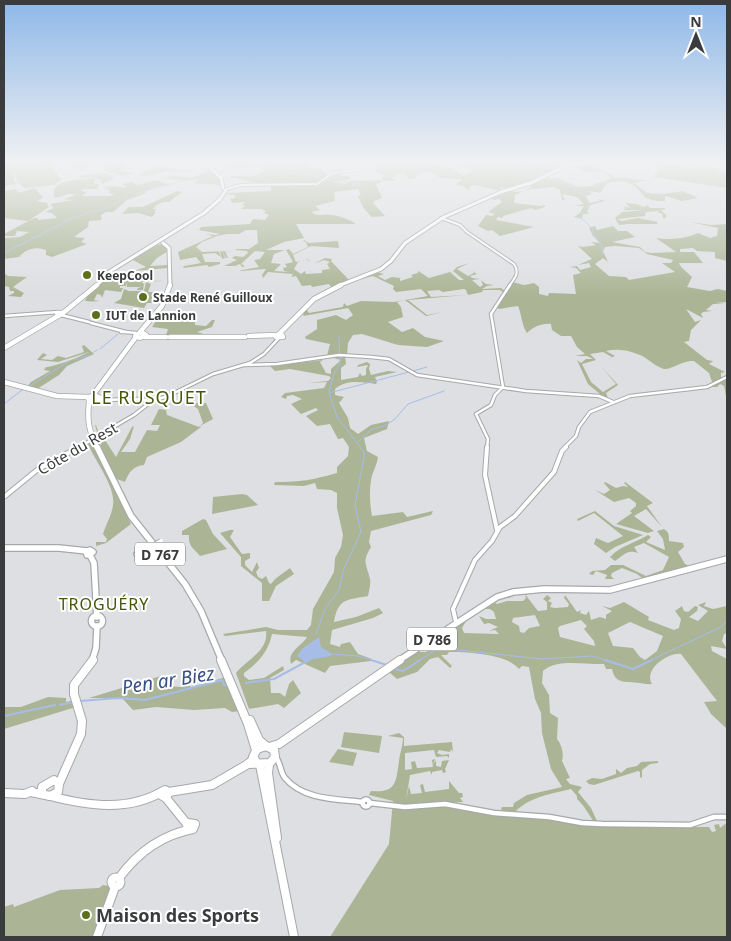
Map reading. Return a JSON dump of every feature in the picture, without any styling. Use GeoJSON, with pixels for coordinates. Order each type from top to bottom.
{"type":"FeatureCollection","features":[{"type":"Feature","properties":{"kind":"main road"},"geometry":{"type":"LineString","coordinates":[[4,347],[71,308],[127,260],[165,240],[211,207]]}},
{"type":"Feature","properties":{"kind":"main road"},"geometry":{"type":"LineString","coordinates":[[143,335],[175,338],[279,336],[314,299],[329,290],[381,269],[391,261],[405,243],[427,230],[441,218],[467,207]]}},
{"type":"Feature","properties":{"kind":"main road"},"geometry":{"type":"LineString","coordinates":[[90,398],[129,348],[143,335],[168,296],[171,284],[170,264],[169,247],[165,240]]}},
{"type":"Feature","properties":{"kind":"main road"},"geometry":{"type":"LineString","coordinates":[[60,314],[92,290]]}},
{"type":"Feature","properties":{"kind":"main road"},"geometry":{"type":"LineString","coordinates":[[71,308],[76,302]]}},
{"type":"Feature","properties":{"kind":"main road"},"geometry":{"type":"LineString","coordinates":[[88,427],[91,411],[99,399],[107,375]]}},
{"type":"Feature","properties":{"kind":"main road"},"geometry":{"type":"LineString","coordinates":[[4,382],[54,395],[99,399]]}},
{"type":"Feature","properties":{"kind":"main road","name":"D 767"},"geometry":{"type":"LineString","coordinates":[[90,398],[87,419],[88,427],[123,504],[184,584],[201,611],[256,744],[256,750]]}},
{"type":"Feature","properties":{"kind":"main road"},"geometry":{"type":"LineString","coordinates":[[4,548],[70,548],[88,553],[94,563],[97,617],[104,620],[97,626],[94,657],[88,668],[78,677],[73,686],[82,724],[81,736],[71,761],[62,774],[51,780],[43,789],[25,794],[4,793]]}},
{"type":"Feature","properties":{"kind":"main road","name":"D 786"},"geometry":{"type":"LineString","coordinates":[[268,760],[279,744],[333,704],[487,602],[513,592],[551,589],[610,590],[727,559]]}},
{"type":"Feature","properties":{"kind":"main road","name":"D 767"},"geometry":{"type":"LineString","coordinates":[[230,682],[258,738],[267,746]]}},
{"type":"Feature","properties":{"kind":"main road","name":"D 786"},"geometry":{"type":"LineString","coordinates":[[267,746],[279,744]]}},
{"type":"Feature","properties":{"kind":"main road"},"geometry":{"type":"LineString","coordinates":[[256,750],[267,746],[280,865],[294,937]]}},
{"type":"Feature","properties":{"kind":"main road"},"geometry":{"type":"LineString","coordinates":[[256,750],[268,760]]}},
{"type":"Feature","properties":{"kind":"main road"},"geometry":{"type":"LineString","coordinates":[[51,780],[60,791],[118,805],[212,785],[248,764],[268,760]]}},
{"type":"Feature","properties":{"kind":"main road"},"geometry":{"type":"LineString","coordinates":[[60,791],[62,774]]}},
{"type":"Feature","properties":{"kind":"main road"},"geometry":{"type":"LineString","coordinates":[[43,789],[45,796],[50,796],[60,791]]}},
{"type":"Feature","properties":{"kind":"main road"},"geometry":{"type":"LineString","coordinates":[[97,937],[115,886],[120,884],[119,878],[143,849],[187,826],[165,795]]}},
{"type":"Feature","properties":{"kind":"street"},"geometry":{"type":"LineString","coordinates":[[441,218],[462,226],[465,231],[514,264],[517,269],[517,275],[491,314],[503,387]]}},
{"type":"Feature","properties":{"kind":"street"},"geometry":{"type":"LineString","coordinates":[[4,316],[60,314],[122,332],[143,335]]}},
{"type":"Feature","properties":{"kind":"street"},"geometry":{"type":"LineString","coordinates":[[99,399],[140,399],[152,401],[168,396],[213,374],[248,364],[264,354],[279,336]]}},
{"type":"Feature","properties":{"kind":"street"},"geometry":{"type":"LineString","coordinates":[[248,364],[272,366],[338,356],[377,357],[392,359],[409,374],[566,395],[599,396],[614,403]]}},
{"type":"Feature","properties":{"kind":"street"},"geometry":{"type":"LineString","coordinates":[[459,622],[454,615],[453,609],[476,558],[492,541],[502,524],[517,514],[554,472],[562,451],[576,436],[579,427],[590,412],[634,396],[706,387],[727,377]]}},
{"type":"Feature","properties":{"kind":"street"},"geometry":{"type":"LineString","coordinates":[[497,531],[485,475],[488,439],[476,414],[491,405],[495,395],[503,387]]}},
{"type":"Feature","properties":{"kind":"street","name":"Côte du Rest"},"geometry":{"type":"LineString","coordinates":[[4,497],[31,474],[59,456],[88,442],[132,416],[152,401]]}},
{"type":"Feature","properties":{"kind":"street"},"geometry":{"type":"LineString","coordinates":[[136,554],[161,541]]}},
{"type":"Feature","properties":{"kind":"street"},"geometry":{"type":"LineString","coordinates":[[268,760],[282,764],[283,776],[301,791],[362,802],[367,799],[370,803],[391,806],[469,807],[494,813],[549,817],[582,823],[602,824],[684,825],[714,817],[727,817]]}},
{"type":"Feature","properties":{"kind":"green space"},"geometry":{"type":"Polygon","coordinates":[[[4,207],[49,207],[28,221],[4,218],[4,207]]]}},
{"type":"Feature","properties":{"kind":"green space"},"geometry":{"type":"Polygon","coordinates":[[[53,207],[119,207],[113,212],[106,212],[100,216],[102,217],[101,220],[89,221],[88,227],[74,237],[85,238],[81,242],[87,244],[52,257],[46,255],[46,250],[34,248],[19,257],[4,259],[4,238],[20,237],[29,232],[17,231],[15,236],[4,236],[4,234],[34,218],[38,218],[38,220],[57,218],[52,213],[45,212],[54,208],[53,207]]]}},
{"type":"Feature","properties":{"kind":"green space"},"geometry":{"type":"Polygon","coordinates":[[[129,207],[155,207],[153,209],[156,209],[154,212],[156,212],[152,217],[138,213],[122,214],[129,207]]]}},
{"type":"Feature","properties":{"kind":"green space"},"geometry":{"type":"Polygon","coordinates":[[[244,207],[316,207],[320,210],[311,212],[314,214],[338,216],[356,224],[296,224],[304,238],[284,242],[266,250],[285,250],[274,254],[271,263],[281,264],[274,271],[290,272],[284,271],[283,268],[287,267],[285,264],[293,262],[286,250],[289,249],[293,254],[308,247],[304,240],[309,243],[338,241],[339,248],[311,246],[293,255],[296,262],[304,260],[298,262],[294,269],[301,274],[305,271],[306,274],[322,273],[322,270],[330,269],[327,264],[330,262],[324,260],[313,264],[325,258],[332,259],[331,261],[350,281],[332,288],[329,284],[312,287],[311,285],[302,286],[296,276],[291,277],[293,274],[268,272],[263,278],[262,275],[266,269],[237,271],[259,267],[254,260],[260,259],[265,252],[255,251],[241,264],[245,266],[242,267],[240,264],[224,266],[237,260],[232,258],[235,256],[243,257],[248,253],[247,251],[236,249],[249,249],[258,243],[257,230],[246,230],[239,234],[217,236],[202,242],[196,247],[202,252],[220,251],[221,257],[215,253],[202,254],[205,262],[220,262],[220,264],[209,267],[207,265],[183,268],[184,266],[201,263],[196,257],[180,260],[178,252],[213,236],[205,234],[220,234],[199,230],[201,227],[250,224],[253,219],[265,220],[269,215],[264,213],[266,211],[263,209],[241,209],[244,207]]]}},
{"type":"Feature","properties":{"kind":"green space"},"geometry":{"type":"Polygon","coordinates":[[[364,207],[377,207],[385,216],[372,217],[364,207]]]}},
{"type":"Feature","properties":{"kind":"green space"},"geometry":{"type":"Polygon","coordinates":[[[495,207],[545,207],[535,210],[531,208],[503,216],[503,218],[498,217],[496,220],[534,227],[500,236],[492,230],[488,231],[478,226],[486,215],[492,216],[495,214],[488,212],[495,207]]]}},
{"type":"Feature","properties":{"kind":"green space"},"geometry":{"type":"Polygon","coordinates":[[[583,207],[589,207],[587,212],[589,214],[583,214],[582,219],[574,217],[580,213],[583,207]]]}},
{"type":"Feature","properties":{"kind":"green space"},"geometry":{"type":"Polygon","coordinates":[[[624,207],[631,208],[630,207],[664,208],[666,209],[661,210],[666,215],[666,218],[663,218],[662,213],[658,213],[659,211],[646,212],[645,216],[617,219],[622,221],[638,218],[658,222],[657,224],[619,225],[615,218],[622,212],[644,210],[623,210],[626,208],[624,207]]]}},
{"type":"Feature","properties":{"kind":"green space"},"geometry":{"type":"Polygon","coordinates":[[[690,222],[711,225],[727,224],[727,261],[715,258],[715,252],[697,251],[693,248],[680,249],[680,252],[694,252],[703,263],[679,263],[692,277],[687,287],[710,291],[718,289],[727,291],[727,302],[715,303],[725,304],[713,304],[706,310],[712,311],[701,314],[703,318],[686,309],[695,322],[701,320],[691,330],[689,341],[684,342],[707,360],[713,361],[709,364],[725,372],[721,373],[721,377],[727,379],[727,401],[724,386],[720,384],[717,387],[710,387],[708,385],[712,382],[709,373],[694,361],[664,369],[644,357],[621,350],[606,351],[615,356],[606,360],[612,357],[603,352],[590,354],[596,360],[582,364],[591,382],[603,392],[616,384],[601,366],[618,385],[606,393],[608,398],[602,395],[590,395],[600,394],[588,384],[577,360],[581,363],[586,359],[593,359],[587,356],[575,356],[585,354],[577,347],[571,336],[561,336],[552,330],[551,324],[538,326],[527,333],[518,306],[499,309],[495,306],[512,282],[524,285],[534,283],[539,287],[539,294],[548,296],[549,293],[576,294],[573,275],[581,273],[576,268],[570,267],[577,266],[580,270],[591,267],[589,263],[578,265],[592,259],[578,246],[596,245],[591,242],[600,243],[593,236],[589,228],[595,226],[597,230],[613,226],[618,231],[627,231],[635,237],[612,242],[640,247],[645,252],[651,253],[676,252],[656,238],[688,237],[698,233],[710,238],[717,236],[718,228],[690,222]],[[605,247],[603,251],[608,262],[603,258],[595,264],[609,276],[626,277],[629,280],[675,272],[662,263],[671,263],[673,260],[647,254],[639,248],[605,247]]]}},
{"type":"Feature","properties":{"kind":"green space"},"geometry":{"type":"Polygon","coordinates":[[[162,244],[168,251],[157,258],[150,266],[168,265],[167,268],[134,271],[146,267],[131,259],[162,244]]]}},
{"type":"Feature","properties":{"kind":"green space"},"geometry":{"type":"Polygon","coordinates":[[[220,251],[222,251],[225,258],[222,259],[220,251]]]}},
{"type":"Feature","properties":{"kind":"green space"},"geometry":{"type":"Polygon","coordinates":[[[222,251],[225,251],[228,258],[226,258],[222,251]]]}},
{"type":"Feature","properties":{"kind":"green space"},"geometry":{"type":"Polygon","coordinates":[[[469,263],[457,269],[468,276],[474,273],[472,271],[477,274],[470,276],[480,279],[472,280],[480,287],[483,285],[481,280],[486,284],[494,285],[482,289],[501,288],[505,291],[504,293],[500,290],[483,290],[482,292],[468,295],[464,289],[443,292],[439,290],[427,291],[431,297],[466,295],[408,300],[427,315],[443,312],[426,316],[405,300],[428,296],[421,289],[396,292],[393,289],[394,286],[373,276],[358,280],[377,272],[384,274],[378,276],[385,280],[392,277],[400,278],[400,281],[413,277],[411,275],[418,273],[418,271],[429,278],[450,272],[459,280],[464,280],[453,271],[457,267],[469,263]]]}},
{"type":"Feature","properties":{"kind":"green space"},"geometry":{"type":"Polygon","coordinates":[[[4,273],[8,276],[27,277],[13,287],[24,293],[21,297],[8,296],[14,293],[14,291],[10,291],[9,287],[4,286],[4,273]]]}},
{"type":"Feature","properties":{"kind":"green space"},"geometry":{"type":"Polygon","coordinates":[[[105,279],[163,281],[141,282],[144,284],[143,290],[137,290],[141,287],[127,287],[127,282],[126,286],[120,286],[120,288],[123,288],[121,292],[105,290],[102,298],[101,295],[97,294],[94,300],[100,300],[93,301],[99,302],[85,301],[105,279]]]}},
{"type":"Feature","properties":{"kind":"green space","name":"Stade René Guilloux"},"geometry":{"type":"Polygon","coordinates":[[[146,282],[151,284],[148,292],[166,292],[162,303],[147,303],[144,308],[114,303],[121,299],[124,289],[144,291],[146,282]]]}},
{"type":"Feature","properties":{"kind":"green space"},"geometry":{"type":"Polygon","coordinates":[[[404,300],[397,302],[401,307],[403,317],[388,322],[402,332],[413,328],[425,337],[444,341],[427,347],[398,345],[362,334],[353,335],[348,343],[347,355],[336,356],[341,358],[345,356],[346,364],[341,368],[341,380],[358,377],[360,373],[362,376],[366,375],[368,365],[357,367],[367,362],[370,364],[371,375],[388,371],[397,372],[375,377],[376,384],[349,382],[335,389],[335,395],[344,397],[339,403],[348,418],[350,428],[358,434],[371,425],[389,421],[387,429],[364,438],[367,451],[378,457],[370,485],[372,516],[403,512],[407,517],[433,511],[431,515],[371,531],[369,542],[371,547],[366,559],[370,581],[368,596],[349,600],[338,608],[334,622],[356,617],[379,608],[383,613],[373,618],[332,630],[330,644],[340,647],[341,644],[350,642],[358,654],[372,659],[371,661],[330,666],[325,673],[296,660],[291,664],[290,659],[293,652],[307,637],[272,634],[265,651],[258,661],[244,673],[244,676],[249,680],[264,678],[283,666],[284,670],[270,678],[271,693],[280,693],[285,697],[289,684],[293,680],[301,693],[284,708],[278,704],[249,709],[236,673],[260,650],[266,638],[266,631],[225,636],[223,634],[266,627],[278,630],[307,630],[311,625],[313,609],[334,572],[335,558],[341,547],[343,535],[337,508],[337,493],[331,490],[317,489],[315,483],[304,486],[274,485],[275,482],[307,480],[337,473],[337,467],[348,456],[349,447],[343,438],[338,439],[330,424],[317,426],[306,416],[318,410],[316,408],[301,414],[291,404],[302,399],[293,395],[287,396],[286,399],[281,397],[285,393],[324,388],[327,382],[307,383],[328,381],[331,378],[329,376],[290,369],[275,371],[270,366],[323,360],[320,362],[326,373],[331,374],[331,369],[341,360],[327,356],[330,344],[306,339],[305,337],[317,329],[317,320],[336,315],[346,320],[353,315],[348,308],[303,316],[304,314],[301,313],[306,309],[309,313],[343,307],[344,303],[347,306],[361,301],[394,302],[404,300]]]}},
{"type":"Feature","properties":{"kind":"green space"},"geometry":{"type":"Polygon","coordinates":[[[162,311],[166,312],[166,321],[177,320],[180,315],[182,319],[195,317],[195,325],[206,326],[212,320],[215,320],[212,327],[197,332],[207,335],[166,335],[168,329],[152,327],[162,311]]]}},
{"type":"Feature","properties":{"kind":"green space"},"geometry":{"type":"Polygon","coordinates":[[[84,345],[94,354],[67,366],[59,375],[37,389],[27,387],[31,382],[50,371],[44,370],[46,367],[89,352],[58,362],[37,360],[43,353],[47,355],[41,359],[52,360],[58,356],[66,358],[84,352],[82,346],[84,345]]]}},
{"type":"Feature","properties":{"kind":"green space"},"geometry":{"type":"Polygon","coordinates":[[[189,403],[206,403],[213,419],[200,426],[203,423],[198,409],[189,403]]]}},
{"type":"Feature","properties":{"kind":"green space"},"geometry":{"type":"Polygon","coordinates":[[[159,409],[166,410],[167,415],[201,427],[181,442],[147,457],[144,465],[132,470],[125,482],[114,478],[103,453],[95,425],[100,437],[103,437],[116,457],[132,427],[134,426],[130,439],[121,452],[135,452],[147,430],[157,431],[160,425],[151,425],[159,409]]]}},
{"type":"Feature","properties":{"kind":"green space"},"geometry":{"type":"Polygon","coordinates":[[[91,442],[131,524],[106,543],[96,546],[96,542],[106,542],[107,539],[103,534],[113,505],[113,498],[108,482],[88,444],[91,442]]]}},
{"type":"Feature","properties":{"kind":"green space"},"geometry":{"type":"Polygon","coordinates":[[[605,482],[616,488],[628,487],[625,482],[653,503],[647,506],[662,527],[646,509],[634,516],[654,531],[648,533],[616,524],[632,513],[630,511],[636,506],[636,503],[629,498],[614,502],[595,490],[604,494],[610,490],[605,482]]]}},
{"type":"Feature","properties":{"kind":"green space"},"geometry":{"type":"Polygon","coordinates":[[[247,495],[258,505],[212,514],[213,497],[247,495]]]}},
{"type":"Feature","properties":{"kind":"green space"},"geometry":{"type":"Polygon","coordinates":[[[595,511],[614,526],[643,535],[606,553],[594,544],[596,538],[608,543],[623,536],[594,513],[578,521],[577,519],[595,511]]]}},
{"type":"Feature","properties":{"kind":"green space"},"geometry":{"type":"Polygon","coordinates":[[[203,519],[206,520],[213,534],[227,549],[200,556],[190,545],[189,535],[182,535],[182,531],[203,519]]]}},
{"type":"Feature","properties":{"kind":"green space"},"geometry":{"type":"Polygon","coordinates":[[[664,529],[667,531],[669,541],[683,543],[684,547],[678,552],[685,564],[690,566],[645,580],[637,574],[622,568],[612,573],[611,576],[614,579],[605,579],[607,575],[596,571],[593,575],[589,574],[592,571],[605,570],[611,565],[623,565],[646,576],[663,570],[669,557],[644,543],[634,547],[638,553],[628,552],[615,561],[610,557],[623,547],[648,535],[651,537],[646,542],[665,550],[663,539],[657,531],[664,529]]]}},
{"type":"Feature","properties":{"kind":"green space"},"geometry":{"type":"Polygon","coordinates":[[[234,530],[230,537],[242,554],[250,553],[250,558],[245,561],[245,565],[252,572],[257,562],[259,568],[256,572],[258,577],[262,579],[266,576],[271,584],[290,568],[294,574],[276,586],[269,601],[262,601],[262,583],[241,566],[241,557],[220,533],[234,530]]]}},
{"type":"Feature","properties":{"kind":"green space"},"geometry":{"type":"Polygon","coordinates":[[[524,593],[538,611],[547,610],[547,602],[543,599],[547,595],[551,598],[548,601],[552,603],[550,607],[568,607],[569,604],[564,598],[565,595],[577,612],[581,610],[580,613],[586,615],[589,611],[591,620],[600,617],[606,619],[606,615],[612,611],[602,606],[610,608],[624,602],[649,617],[648,620],[674,630],[679,628],[681,619],[675,611],[682,606],[684,611],[688,612],[695,606],[698,607],[697,611],[689,617],[698,621],[708,611],[698,605],[706,602],[704,606],[713,609],[727,606],[727,633],[724,634],[722,641],[727,649],[711,646],[712,651],[727,659],[727,729],[711,714],[704,702],[717,701],[681,654],[670,656],[658,663],[651,673],[650,679],[652,684],[619,680],[612,669],[606,669],[604,664],[564,663],[549,667],[543,671],[542,683],[549,695],[550,713],[558,718],[557,739],[562,750],[562,761],[570,778],[566,779],[570,784],[582,787],[578,792],[591,808],[597,821],[594,822],[571,789],[541,797],[527,803],[515,812],[506,813],[501,809],[502,807],[513,807],[514,803],[527,795],[562,787],[551,769],[542,733],[541,713],[535,699],[529,667],[522,666],[519,669],[506,660],[487,655],[449,652],[447,655],[441,655],[452,666],[450,668],[438,657],[430,659],[417,672],[397,679],[389,672],[415,652],[426,652],[434,647],[432,644],[426,645],[468,618],[462,628],[464,633],[499,634],[495,630],[489,631],[498,627],[489,623],[484,624],[479,616],[486,619],[496,619],[494,612],[490,609],[485,609],[469,618],[493,601],[497,604],[507,601],[523,601],[526,598],[525,595],[518,594],[509,598],[505,596],[524,593]],[[535,615],[513,618],[512,622],[519,626],[520,632],[524,633],[529,628],[540,626],[535,615]],[[581,620],[558,628],[560,637],[595,646],[594,641],[584,629],[587,626],[581,620]],[[630,622],[608,633],[613,646],[633,648],[645,660],[657,651],[663,636],[630,622]]]}},
{"type":"Feature","properties":{"kind":"green space"},"geometry":{"type":"Polygon","coordinates":[[[161,676],[169,686],[181,687],[185,682],[191,687],[226,677],[240,711],[232,712],[225,708],[194,710],[156,707],[133,710],[122,698],[89,698],[161,676]]]}},
{"type":"Feature","properties":{"kind":"green space"},"geometry":{"type":"Polygon","coordinates":[[[48,697],[66,698],[66,702],[74,700],[76,707],[4,729],[4,707],[21,707],[48,697]]]}},
{"type":"Feature","properties":{"kind":"green space"},"geometry":{"type":"Polygon","coordinates":[[[344,732],[382,736],[379,753],[341,747],[344,732]]]}},
{"type":"Feature","properties":{"kind":"green space"},"geometry":{"type":"Polygon","coordinates":[[[399,733],[404,737],[404,746],[452,742],[453,752],[451,749],[450,752],[439,750],[437,753],[442,755],[449,754],[449,758],[447,756],[436,757],[434,750],[405,753],[405,770],[412,769],[411,762],[415,761],[417,768],[433,767],[432,760],[435,759],[433,765],[436,760],[436,766],[441,767],[442,761],[449,760],[445,769],[446,772],[443,773],[442,770],[432,772],[432,775],[430,771],[410,775],[406,800],[409,786],[411,794],[422,793],[420,785],[423,784],[425,792],[449,789],[449,781],[459,793],[462,793],[463,797],[460,798],[463,802],[433,803],[440,807],[466,807],[593,826],[709,827],[712,832],[716,831],[714,825],[719,824],[720,828],[725,824],[727,825],[727,937],[330,937],[389,844],[393,801],[369,795],[371,791],[390,788],[395,781],[403,738],[388,736],[399,733]]]}},
{"type":"Feature","properties":{"kind":"green space"},"geometry":{"type":"Polygon","coordinates":[[[338,749],[357,753],[353,766],[329,762],[338,749]]]}},
{"type":"Feature","properties":{"kind":"green space"},"geometry":{"type":"Polygon","coordinates":[[[658,761],[658,763],[650,764],[642,770],[642,778],[638,771],[594,785],[586,781],[592,778],[602,779],[616,774],[616,769],[621,773],[627,768],[637,766],[641,762],[658,761]]]}},
{"type":"Feature","properties":{"kind":"green space"},"geometry":{"type":"Polygon","coordinates":[[[103,885],[108,886],[110,890],[94,937],[4,937],[4,907],[13,904],[14,907],[60,890],[99,888],[103,885]]]}},
{"type":"Feature","properties":{"kind":"water"},"geometry":{"type":"Polygon","coordinates":[[[319,637],[321,647],[332,654],[331,656],[304,661],[297,656],[302,649],[319,637]]]}},
{"type":"Feature","properties":{"kind":"waterway"},"geometry":{"type":"LineString","coordinates":[[4,253],[75,217],[109,207]]}},
{"type":"Feature","properties":{"kind":"waterway"},"geometry":{"type":"LineString","coordinates":[[587,207],[580,217],[593,229],[592,232],[601,244],[603,255]]}},
{"type":"Feature","properties":{"kind":"waterway"},"geometry":{"type":"LineString","coordinates":[[100,349],[118,334]]}},
{"type":"Feature","properties":{"kind":"waterway"},"geometry":{"type":"LineString","coordinates":[[329,392],[334,374],[340,364],[339,336]]}},
{"type":"Feature","properties":{"kind":"waterway"},"geometry":{"type":"LineString","coordinates":[[74,360],[89,355]]}},
{"type":"Feature","properties":{"kind":"waterway"},"geometry":{"type":"LineString","coordinates":[[28,387],[68,362]]}},
{"type":"Feature","properties":{"kind":"waterway"},"geometry":{"type":"LineString","coordinates":[[413,371],[427,367]]}},
{"type":"Feature","properties":{"kind":"waterway","name":"Pen ar Biez"},"geometry":{"type":"LineString","coordinates":[[343,571],[361,532],[355,505],[364,452],[337,417],[329,393],[409,372]]}},
{"type":"Feature","properties":{"kind":"waterway"},"geometry":{"type":"LineString","coordinates":[[4,404],[22,390]]}},
{"type":"Feature","properties":{"kind":"waterway","name":"Pen ar Biez"},"geometry":{"type":"LineString","coordinates":[[358,442],[372,429],[384,426],[394,420],[408,404],[444,391]]}},
{"type":"Feature","properties":{"kind":"waterway","name":"Pen ar Biez"},"geometry":{"type":"LineString","coordinates":[[316,634],[326,607],[339,590],[343,573]]}},
{"type":"Feature","properties":{"kind":"waterway"},"geometry":{"type":"LineString","coordinates":[[649,661],[721,627],[727,621]]}},
{"type":"Feature","properties":{"kind":"waterway"},"geometry":{"type":"LineString","coordinates":[[418,661],[439,648],[542,659],[592,656],[609,661]]}},
{"type":"Feature","properties":{"kind":"waterway"},"geometry":{"type":"LineString","coordinates":[[332,654],[358,656],[375,661]]}},
{"type":"Feature","properties":{"kind":"waterway","name":"Pen ar Biez"},"geometry":{"type":"LineString","coordinates":[[246,683],[274,679],[309,660]]}},
{"type":"Feature","properties":{"kind":"waterway"},"geometry":{"type":"LineString","coordinates":[[371,660],[387,665]]}},
{"type":"Feature","properties":{"kind":"waterway"},"geometry":{"type":"LineString","coordinates":[[395,669],[403,671],[420,660]]}},
{"type":"Feature","properties":{"kind":"waterway"},"geometry":{"type":"LineString","coordinates":[[605,660],[633,669],[652,660]]}},
{"type":"Feature","properties":{"kind":"waterway","name":"Pen ar Biez"},"geometry":{"type":"LineString","coordinates":[[80,701],[118,698],[145,700],[222,680],[224,685],[228,685]]}},
{"type":"Feature","properties":{"kind":"waterway","name":"Pen ar Biez"},"geometry":{"type":"LineString","coordinates":[[60,705],[73,702]]}},
{"type":"Feature","properties":{"kind":"waterway","name":"Pen ar Biez"},"geometry":{"type":"LineString","coordinates":[[4,716],[55,705]]}},
{"type":"Feature","properties":{"kind":"place","name":"KeepCool"},"geometry":{"type":"Point","coordinates":[87,275]}},
{"type":"Feature","properties":{"kind":"place","name":"Stade René Guilloux"},"geometry":{"type":"Point","coordinates":[143,297]}},
{"type":"Feature","properties":{"kind":"place","name":"IUT de Lannion"},"geometry":{"type":"Point","coordinates":[96,315]}},
{"type":"Feature","properties":{"kind":"place","name":"Maison des Sports"},"geometry":{"type":"Point","coordinates":[86,915]}},
{"type":"Feature","properties":{"kind":"district","name":"LE RUSQUET"},"geometry":{"type":"Point","coordinates":[149,397]}},
{"type":"Feature","properties":{"kind":"district","name":"TROGUÉRY"},"geometry":{"type":"Point","coordinates":[104,604]}}]}
